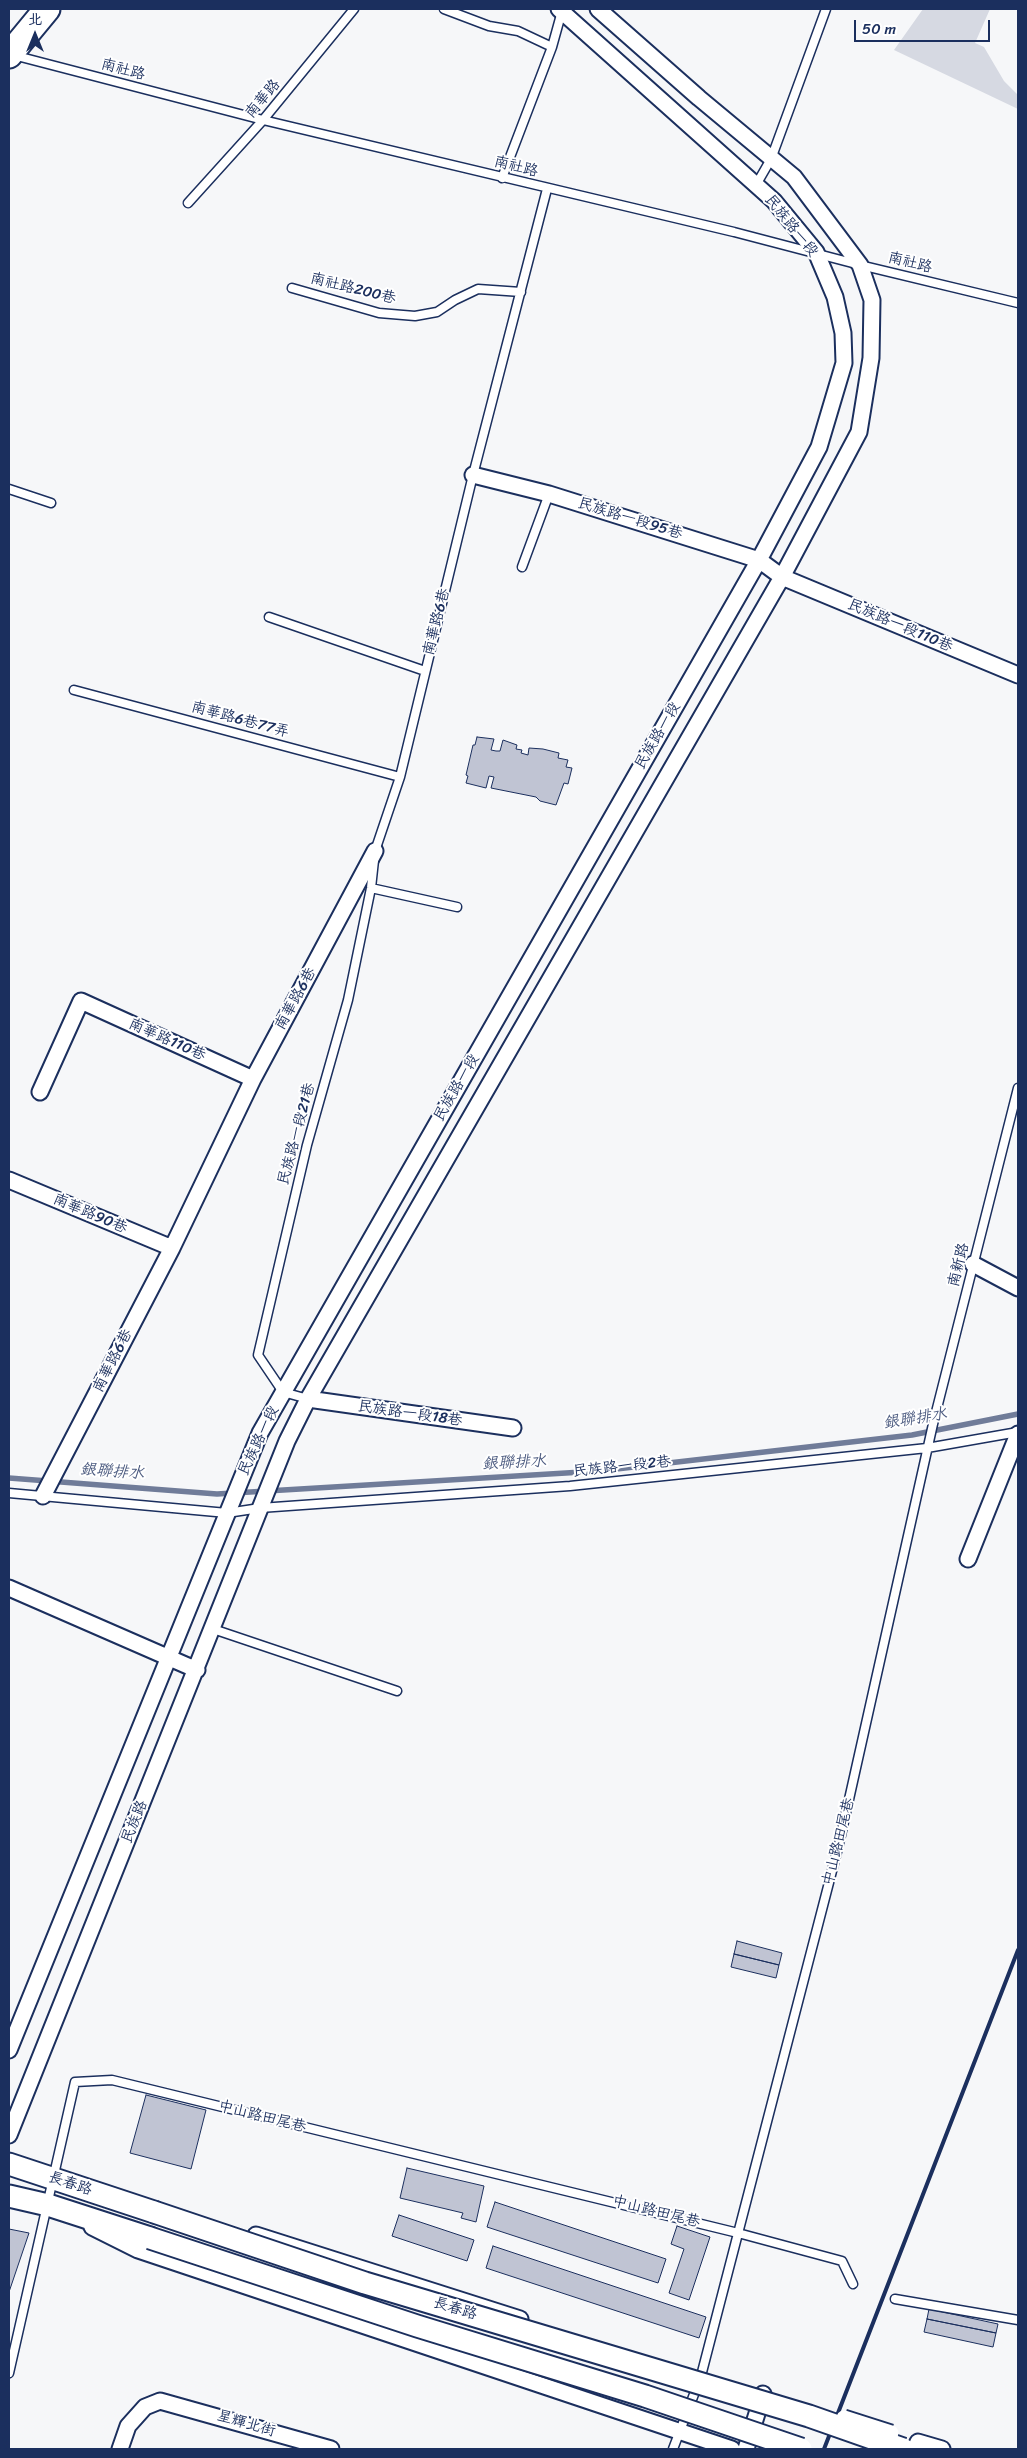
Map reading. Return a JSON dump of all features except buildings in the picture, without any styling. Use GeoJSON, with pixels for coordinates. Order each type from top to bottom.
{"type":"FeatureCollection","features":[{"type":"Feature","properties":{"kind":"main road"},"geometry":{"type":"LineString","coordinates":[[9,54],[47,9]]}},
{"type":"Feature","properties":{"kind":"street","name":"民族路一段"},"geometry":{"type":"LineString","coordinates":[[265,1497],[287,1441],[308,1399],[782,577],[859,432],[871,358],[872,300],[860,265],[794,177],[598,9]]}},
{"type":"Feature","properties":{"kind":"street","name":"民族路一段"},"geometry":{"type":"LineString","coordinates":[[232,1501],[260,1433],[759,560],[819,448],[844,363],[843,333],[835,297],[816,252],[774,202],[560,10]]}},
{"type":"Feature","properties":{"kind":"street","name":"民族路一段95巷"},"geometry":{"type":"LineString","coordinates":[[473,475],[549,494],[759,560],[782,577]]}},
{"type":"Feature","properties":{"kind":"street","name":"民族路一段110巷"},"geometry":{"type":"LineString","coordinates":[[782,577],[1018,675]]}},
{"type":"Feature","properties":{"kind":"street","name":"南華路6巷"},"geometry":{"type":"LineString","coordinates":[[48,1487],[172,1248],[253,1079],[375,851]]}},
{"type":"Feature","properties":{"kind":"street","name":"南華路110巷"},"geometry":{"type":"LineString","coordinates":[[40,1092],[81,1002],[253,1079]]}},
{"type":"Feature","properties":{"kind":"street","name":"南華路90巷"},"geometry":{"type":"LineString","coordinates":[[9,1180],[172,1248]]}},
{"type":"Feature","properties":{"kind":"street"},"geometry":{"type":"LineString","coordinates":[[372,1236],[394,1250]]}},
{"type":"Feature","properties":{"kind":"street"},"geometry":{"type":"LineString","coordinates":[[973,1264],[1018,1288]]}},
{"type":"Feature","properties":{"kind":"street","name":"民族路一段18巷"},"geometry":{"type":"LineString","coordinates":[[308,1399],[513,1428]]}},
{"type":"Feature","properties":{"kind":"street"},"geometry":{"type":"LineString","coordinates":[[968,1559],[1018,1433]]}},
{"type":"Feature","properties":{"kind":"street","name":"民族路"},"geometry":{"type":"LineString","coordinates":[[9,2136],[265,1497]]}},
{"type":"Feature","properties":{"kind":"street","name":"民族路"},"geometry":{"type":"LineString","coordinates":[[9,2050],[232,1501]]}},
{"type":"Feature","properties":{"kind":"street"},"geometry":{"type":"LineString","coordinates":[[9,1588],[197,1670]]}},
{"type":"Feature","properties":{"kind":"street","name":"長春路"},"geometry":{"type":"LineString","coordinates":[[9,2164],[364,2283],[800,2413],[907,2442]]}},
{"type":"Feature","properties":{"kind":"street"},"geometry":{"type":"LineString","coordinates":[[92,2191],[154,2203],[701,2376],[787,2400],[907,2442],[942,2449]]}},
{"type":"Feature","properties":{"kind":"street","name":"長春路"},"geometry":{"type":"LineString","coordinates":[[9,2196],[48,2206],[150,2238],[417,2326],[645,2396],[801,2449]]}},
{"type":"Feature","properties":{"kind":"street"},"geometry":{"type":"LineString","coordinates":[[48,2206],[138,2250],[732,2449]]}},
{"type":"Feature","properties":{"kind":"street"},"geometry":{"type":"LineString","coordinates":[[746,2449],[764,2393]]}},
{"type":"Feature","properties":{"kind":"street","name":"星輝北街"},"geometry":{"type":"LineString","coordinates":[[120,2449],[128,2426],[145,2407],[160,2401],[331,2449]]}},
{"type":"Feature","properties":{"kind":"lane","name":"南華路"},"geometry":{"type":"LineString","coordinates":[[188,203],[264,120],[354,9]]}},
{"type":"Feature","properties":{"kind":"lane"},"geometry":{"type":"LineString","coordinates":[[444,9],[489,26],[518,31],[552,47]]}},
{"type":"Feature","properties":{"kind":"lane"},"geometry":{"type":"LineString","coordinates":[[756,185],[771,159],[826,9]]}},
{"type":"Feature","properties":{"kind":"lane"},"geometry":{"type":"LineString","coordinates":[[502,178],[552,47],[560,10]]}},
{"type":"Feature","properties":{"kind":"lane","name":"南社路"},"geometry":{"type":"LineString","coordinates":[[9,54],[264,120],[816,252],[860,265],[1018,303]]}},
{"type":"Feature","properties":{"kind":"lane","name":"南華路6巷"},"geometry":{"type":"LineString","coordinates":[[375,851],[400,778],[473,475],[547,189]]}},
{"type":"Feature","properties":{"kind":"lane","name":"南社路200巷"},"geometry":{"type":"LineString","coordinates":[[292,288],[379,313],[415,316],[437,312],[455,300],[478,289],[521,292]]}},
{"type":"Feature","properties":{"kind":"lane"},"geometry":{"type":"LineString","coordinates":[[9,489],[51,504]]}},
{"type":"Feature","properties":{"kind":"lane"},"geometry":{"type":"LineString","coordinates":[[522,567],[549,494]]}},
{"type":"Feature","properties":{"kind":"lane"},"geometry":{"type":"LineString","coordinates":[[269,617],[425,672]]}},
{"type":"Feature","properties":{"kind":"lane","name":"南華路6巷77弄"},"geometry":{"type":"LineString","coordinates":[[74,690],[400,778]]}},
{"type":"Feature","properties":{"kind":"lane","name":"民族路一段21巷"},"geometry":{"type":"LineString","coordinates":[[283,1392],[258,1355],[307,1145],[348,1000],[371,888],[375,851]]}},
{"type":"Feature","properties":{"kind":"lane"},"geometry":{"type":"LineString","coordinates":[[371,888],[457,907]]}},
{"type":"Feature","properties":{"kind":"lane","name":"南新路"},"geometry":{"type":"LineString","coordinates":[[927,1448],[1018,1088]]}},
{"type":"Feature","properties":{"kind":"lane"},"geometry":{"type":"LineString","coordinates":[[283,1392],[308,1399]]}},
{"type":"Feature","properties":{"kind":"lane","name":"民族路一段2巷"},"geometry":{"type":"LineString","coordinates":[[9,1493],[48,1487],[232,1501],[265,1497],[570,1486],[927,1448],[1018,1433]]}},
{"type":"Feature","properties":{"kind":"lane","name":"中山路田尾巷"},"geometry":{"type":"LineString","coordinates":[[673,2449],[701,2376],[839,1844],[927,1448]]}},
{"type":"Feature","properties":{"kind":"lane"},"geometry":{"type":"LineString","coordinates":[[213,1629],[396,1691]]}},
{"type":"Feature","properties":{"kind":"lane","name":"中山路田尾巷"},"geometry":{"type":"LineString","coordinates":[[9,2372],[75,2082],[112,2080],[738,2233],[842,2261],[853,2284]]}},
{"type":"Feature","properties":{"kind":"lane"},"geometry":{"type":"LineString","coordinates":[[895,2299],[1018,2320]]}},
{"type":"Feature","properties":{"kind":"shaded area"},"geometry":{"type":"Polygon","coordinates":[[[923,9],[990,9],[975,43],[984,47],[1004,81],[1018,95],[1018,109],[894,50],[923,9]]]}},
{"type":"Feature","properties":{"kind":"waterway","name":"銀聯排水"},"geometry":{"type":"LineString","coordinates":[[9,1478],[217,1494],[599,1471],[912,1435],[1018,1414]]}},
{"type":"Feature","properties":{"kind":"railway"},"geometry":{"type":"LineString","coordinates":[[824,2449],[1018,1950]]}}]}
